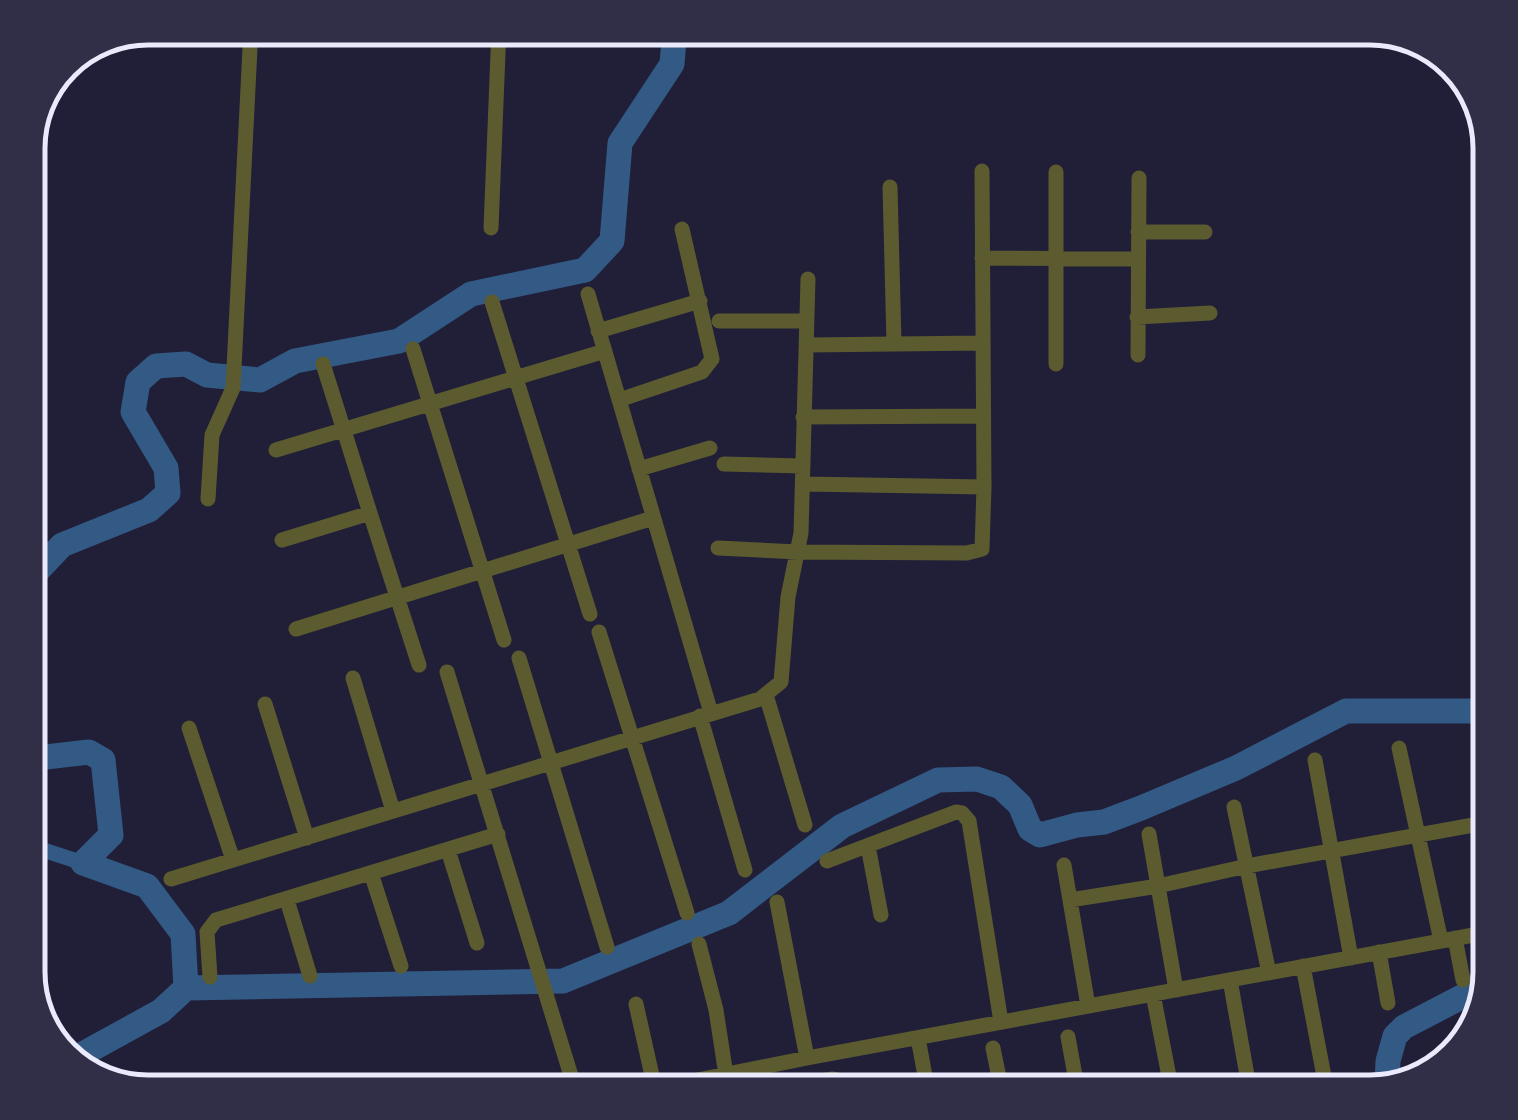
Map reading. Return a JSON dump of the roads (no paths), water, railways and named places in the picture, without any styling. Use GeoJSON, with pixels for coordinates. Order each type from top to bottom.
{"type":"FeatureCollection","features":[{"type":"Feature","properties":{"kind":"street"},"geometry":{"type":"LineString","coordinates":[[208,500],[212,435],[233,388],[250,45]]}},
{"type":"Feature","properties":{"kind":"street"},"geometry":{"type":"LineString","coordinates":[[491,228],[498,45]]}},
{"type":"Feature","properties":{"kind":"street"},"geometry":{"type":"LineString","coordinates":[[718,548],[978,552],[984,543],[982,172]]}},
{"type":"Feature","properties":{"kind":"street"},"geometry":{"type":"LineString","coordinates":[[1056,172],[1056,364]]}},
{"type":"Feature","properties":{"kind":"street"},"geometry":{"type":"LineString","coordinates":[[1138,355],[1139,178]]}},
{"type":"Feature","properties":{"kind":"street"},"geometry":{"type":"LineString","coordinates":[[890,187],[894,344]]}},
{"type":"Feature","properties":{"kind":"street"},"geometry":{"type":"LineString","coordinates":[[619,400],[709,367],[711,350],[682,230]]}},
{"type":"Feature","properties":{"kind":"street"},"geometry":{"type":"LineString","coordinates":[[1138,232],[1205,232]]}},
{"type":"Feature","properties":{"kind":"street"},"geometry":{"type":"LineString","coordinates":[[982,258],[1138,259]]}},
{"type":"Feature","properties":{"kind":"street"},"geometry":{"type":"LineString","coordinates":[[172,879],[766,696],[781,682],[804,484],[808,279]]}},
{"type":"Feature","properties":{"kind":"street"},"geometry":{"type":"LineString","coordinates":[[588,294],[653,518],[745,870]]}},
{"type":"Feature","properties":{"kind":"street"},"geometry":{"type":"LineString","coordinates":[[598,332],[700,301]]}},
{"type":"Feature","properties":{"kind":"street"},"geometry":{"type":"LineString","coordinates":[[492,302],[590,614]]}},
{"type":"Feature","properties":{"kind":"street"},"geometry":{"type":"LineString","coordinates":[[1137,317],[1210,313]]}},
{"type":"Feature","properties":{"kind":"street"},"geometry":{"type":"LineString","coordinates":[[719,321],[807,321]]}},
{"type":"Feature","properties":{"kind":"street"},"geometry":{"type":"LineString","coordinates":[[806,344],[983,343]]}},
{"type":"Feature","properties":{"kind":"street"},"geometry":{"type":"LineString","coordinates":[[413,349],[504,640]]}},
{"type":"Feature","properties":{"kind":"street"},"geometry":{"type":"LineString","coordinates":[[276,450],[605,351]]}},
{"type":"Feature","properties":{"kind":"street"},"geometry":{"type":"LineString","coordinates":[[323,364],[420,665]]}},
{"type":"Feature","properties":{"kind":"street"},"geometry":{"type":"LineString","coordinates":[[804,417],[983,416]]}},
{"type":"Feature","properties":{"kind":"street"},"geometry":{"type":"LineString","coordinates":[[639,469],[710,448]]}},
{"type":"Feature","properties":{"kind":"street"},"geometry":{"type":"LineString","coordinates":[[724,464],[803,466]]}},
{"type":"Feature","properties":{"kind":"street"},"geometry":{"type":"LineString","coordinates":[[804,484],[984,487]]}},
{"type":"Feature","properties":{"kind":"street"},"geometry":{"type":"LineString","coordinates":[[282,540],[370,513]]}},
{"type":"Feature","properties":{"kind":"street"},"geometry":{"type":"LineString","coordinates":[[296,629],[653,518]]}},
{"type":"Feature","properties":{"kind":"street"},"geometry":{"type":"LineString","coordinates":[[599,632],[687,913]]}},
{"type":"Feature","properties":{"kind":"street"},"geometry":{"type":"LineString","coordinates":[[519,658],[607,947]]}},
{"type":"Feature","properties":{"kind":"street"},"geometry":{"type":"LineString","coordinates":[[447,672],[571,1075]]}},
{"type":"Feature","properties":{"kind":"street"},"geometry":{"type":"LineString","coordinates":[[353,678],[393,811]]}},
{"type":"Feature","properties":{"kind":"street"},"geometry":{"type":"LineString","coordinates":[[766,696],[806,825]]}},
{"type":"Feature","properties":{"kind":"street"},"geometry":{"type":"LineString","coordinates":[[265,704],[307,838]]}},
{"type":"Feature","properties":{"kind":"street"},"geometry":{"type":"LineString","coordinates":[[189,728],[233,860]]}},
{"type":"Feature","properties":{"kind":"street"},"geometry":{"type":"LineString","coordinates":[[1399,748],[1418,835],[1463,980]]}},
{"type":"Feature","properties":{"kind":"street"},"geometry":{"type":"LineString","coordinates":[[1314,760],[1351,958]]}},
{"type":"Feature","properties":{"kind":"street"},"geometry":{"type":"LineString","coordinates":[[1234,807],[1269,973]]}},
{"type":"Feature","properties":{"kind":"street"},"geometry":{"type":"LineString","coordinates":[[827,862],[962,813],[968,822],[1001,1022]]}},
{"type":"Feature","properties":{"kind":"street"},"geometry":{"type":"LineString","coordinates":[[1070,900],[1473,825]]}},
{"type":"Feature","properties":{"kind":"street"},"geometry":{"type":"LineString","coordinates":[[210,977],[207,932],[211,923],[498,834]]}},
{"type":"Feature","properties":{"kind":"street"},"geometry":{"type":"LineString","coordinates":[[1148,834],[1176,990]]}},
{"type":"Feature","properties":{"kind":"street"},"geometry":{"type":"LineString","coordinates":[[868,846],[881,915]]}},
{"type":"Feature","properties":{"kind":"street"},"geometry":{"type":"LineString","coordinates":[[448,850],[478,943]]}},
{"type":"Feature","properties":{"kind":"street"},"geometry":{"type":"LineString","coordinates":[[1064,865],[1088,1006]]}},
{"type":"Feature","properties":{"kind":"street"},"geometry":{"type":"LineString","coordinates":[[372,873],[401,966]]}},
{"type":"Feature","properties":{"kind":"street"},"geometry":{"type":"LineString","coordinates":[[287,900],[310,976]]}},
{"type":"Feature","properties":{"kind":"street"},"geometry":{"type":"LineString","coordinates":[[777,902],[807,1058]]}},
{"type":"Feature","properties":{"kind":"street"},"geometry":{"type":"LineString","coordinates":[[699,944],[716,1010],[726,1075],[1473,935]]}},
{"type":"Feature","properties":{"kind":"street"},"geometry":{"type":"LineString","coordinates":[[1380,952],[1388,1003]]}},
{"type":"Feature","properties":{"kind":"street"},"geometry":{"type":"LineString","coordinates":[[1303,966],[1324,1075]]}},
{"type":"Feature","properties":{"kind":"street"},"geometry":{"type":"LineString","coordinates":[[1230,980],[1247,1075]]}},
{"type":"Feature","properties":{"kind":"street"},"geometry":{"type":"LineString","coordinates":[[1153,994],[1169,1075]]}},
{"type":"Feature","properties":{"kind":"street"},"geometry":{"type":"LineString","coordinates":[[636,1004],[653,1075]]}},
{"type":"Feature","properties":{"kind":"street"},"geometry":{"type":"LineString","coordinates":[[1068,1037],[1074,1075]]}},
{"type":"Feature","properties":{"kind":"street"},"geometry":{"type":"LineString","coordinates":[[918,1038],[925,1075]]}},
{"type":"Feature","properties":{"kind":"street"},"geometry":{"type":"LineString","coordinates":[[993,1048],[999,1075]]}},
{"type":"Feature","properties":{"kind":"waterway"},"geometry":{"type":"LineString","coordinates":[[45,563],[62,545],[149,510],[168,493],[166,468],[133,412],[138,382],[156,366],[186,364],[207,375],[260,380],[295,361],[399,341],[471,294],[585,270],[612,241],[620,143],[672,64],[674,45]]}},
{"type":"Feature","properties":{"kind":"waterway"},"geometry":{"type":"LineString","coordinates":[[84,1053],[161,1011],[186,988],[563,981],[729,913],[842,826],[938,780],[977,779],[1001,787],[1020,805],[1030,829],[1040,835],[1104,822],[1141,808],[1236,768],[1346,711],[1473,711]]}},
{"type":"Feature","properties":{"kind":"waterway"},"geometry":{"type":"LineString","coordinates":[[45,757],[89,752],[103,760],[111,835],[83,863],[147,886],[183,934],[186,988]]}},
{"type":"Feature","properties":{"kind":"waterway"},"geometry":{"type":"LineString","coordinates":[[45,851],[83,863]]}},
{"type":"Feature","properties":{"kind":"waterway"},"geometry":{"type":"LineString","coordinates":[[1387,1073],[1395,1036],[1404,1027],[1471,992]]}}]}
